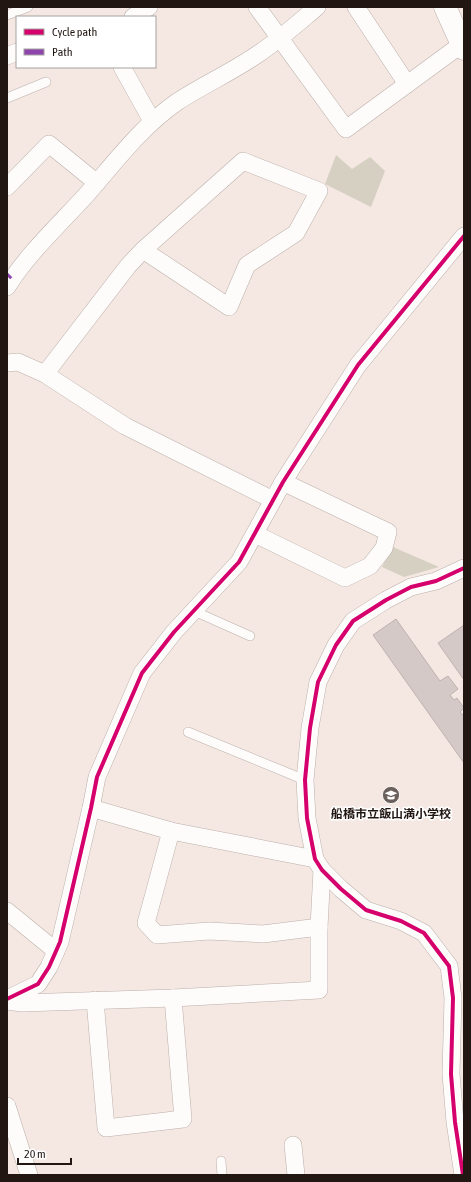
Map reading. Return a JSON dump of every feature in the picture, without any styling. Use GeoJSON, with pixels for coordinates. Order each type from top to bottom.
{"type":"FeatureCollection","features":[{"type":"Feature","properties":{"kind":"street"},"geometry":{"type":"LineString","coordinates":[[135,16],[149,7]]}},
{"type":"Feature","properties":{"kind":"street"},"geometry":{"type":"LineString","coordinates":[[257,7],[346,129],[407,84],[463,47],[445,7]]}},
{"type":"Feature","properties":{"kind":"street"},"geometry":{"type":"LineString","coordinates":[[7,287],[15,275],[120,154],[152,121],[177,102],[257,54],[317,7]]}},
{"type":"Feature","properties":{"kind":"street"},"geometry":{"type":"LineString","coordinates":[[356,7],[407,84]]}},
{"type":"Feature","properties":{"kind":"street"},"geometry":{"type":"LineString","coordinates":[[123,68],[152,121]]}},
{"type":"Feature","properties":{"kind":"street"},"geometry":{"type":"LineString","coordinates":[[7,187],[49,144],[96,183]]}},
{"type":"Feature","properties":{"kind":"street"},"geometry":{"type":"LineString","coordinates":[[44,374],[142,250],[243,161],[319,190],[296,233],[247,265],[229,307],[142,250]]}},
{"type":"Feature","properties":{"kind":"street"},"geometry":{"type":"LineString","coordinates":[[7,1000],[38,984],[49,967],[60,942],[97,777],[142,673],[174,632],[239,562],[283,482],[358,365],[464,236]]}},
{"type":"Feature","properties":{"kind":"street"},"geometry":{"type":"LineString","coordinates":[[7,363],[18,362],[44,374],[125,426],[273,500]]}},
{"type":"Feature","properties":{"kind":"street"},"geometry":{"type":"LineString","coordinates":[[255,534],[346,578],[370,566],[384,548],[388,532],[283,482]]}},
{"type":"Feature","properties":{"kind":"street"},"geometry":{"type":"LineString","coordinates":[[7,1000],[22,1003],[173,998],[319,990],[318,864],[307,818],[305,780],[310,728],[318,682],[336,645],[353,621],[386,600],[412,587],[436,581],[464,568]]}},
{"type":"Feature","properties":{"kind":"street"},"geometry":{"type":"LineString","coordinates":[[91,808],[171,831],[318,864],[341,889],[366,910],[401,921],[424,933],[450,966],[453,998],[451,1074],[460,1122],[463,1175]]}},
{"type":"Feature","properties":{"kind":"street"},"geometry":{"type":"LineString","coordinates":[[171,831],[146,922],[157,935],[209,931],[263,934],[319,927]]}},
{"type":"Feature","properties":{"kind":"street"},"geometry":{"type":"LineString","coordinates":[[7,911],[56,951]]}},
{"type":"Feature","properties":{"kind":"street"},"geometry":{"type":"LineString","coordinates":[[95,1000],[106,1128],[183,1119],[173,998]]}},
{"type":"Feature","properties":{"kind":"street"},"geometry":{"type":"LineString","coordinates":[[7,1106],[29,1175]]}},
{"type":"Feature","properties":{"kind":"street"},"geometry":{"type":"LineString","coordinates":[[293,1145],[296,1175]]}},
{"type":"Feature","properties":{"kind":"lane"},"geometry":{"type":"LineString","coordinates":[[7,15],[28,7]]}},
{"type":"Feature","properties":{"kind":"lane"},"geometry":{"type":"LineString","coordinates":[[7,98],[46,82]]}},
{"type":"Feature","properties":{"kind":"lane"},"geometry":{"type":"LineString","coordinates":[[194,611],[250,636]]}},
{"type":"Feature","properties":{"kind":"lane"},"geometry":{"type":"LineString","coordinates":[[188,732],[305,780]]}},
{"type":"Feature","properties":{"kind":"lane"},"geometry":{"type":"LineString","coordinates":[[221,1161],[222,1175]]}},
{"type":"Feature","properties":{"kind":"shaded area"},"geometry":{"type":"Polygon","coordinates":[[[336,155],[352,169],[370,157],[385,171],[371,207],[325,184],[336,155]]]}},
{"type":"Feature","properties":{"kind":"shaded area"},"geometry":{"type":"Polygon","coordinates":[[[393,547],[439,567],[404,577],[382,567],[393,547]]]}},
{"type":"Feature","properties":{"kind":"building"},"geometry":{"type":"Polygon","coordinates":[[[396,619],[440,681],[448,676],[458,689],[450,695],[454,700],[457,698],[464,708],[460,712],[464,716],[464,763],[373,635],[396,619]]]}},
{"type":"Feature","properties":{"kind":"building"},"geometry":{"type":"Polygon","coordinates":[[[464,625],[464,680],[438,643],[464,625]]]}},
{"type":"Feature","properties":{"kind":"marked path"},"geometry":{"type":"LineString","coordinates":[[7,274],[12,279]]}},
{"type":"Feature","properties":{"kind":"cycle path"},"geometry":{"type":"LineString","coordinates":[[7,999],[38,984],[49,967],[60,942],[97,777],[142,673],[174,632],[239,562],[283,482],[358,365],[464,236]]}},
{"type":"Feature","properties":{"kind":"cycle path"},"geometry":{"type":"LineString","coordinates":[[463,1175],[455,1122],[451,1074],[453,998],[449,966],[424,933],[401,921],[366,910],[341,889],[322,870],[315,859],[307,818],[305,780],[310,728],[318,682],[336,645],[353,621],[386,600],[411,587],[436,581],[464,568]]}},
{"type":"Feature","properties":{"kind":"place","name":"船橋市立飯山満小学校"},"geometry":{"type":"Point","coordinates":[391,795]}}]}
